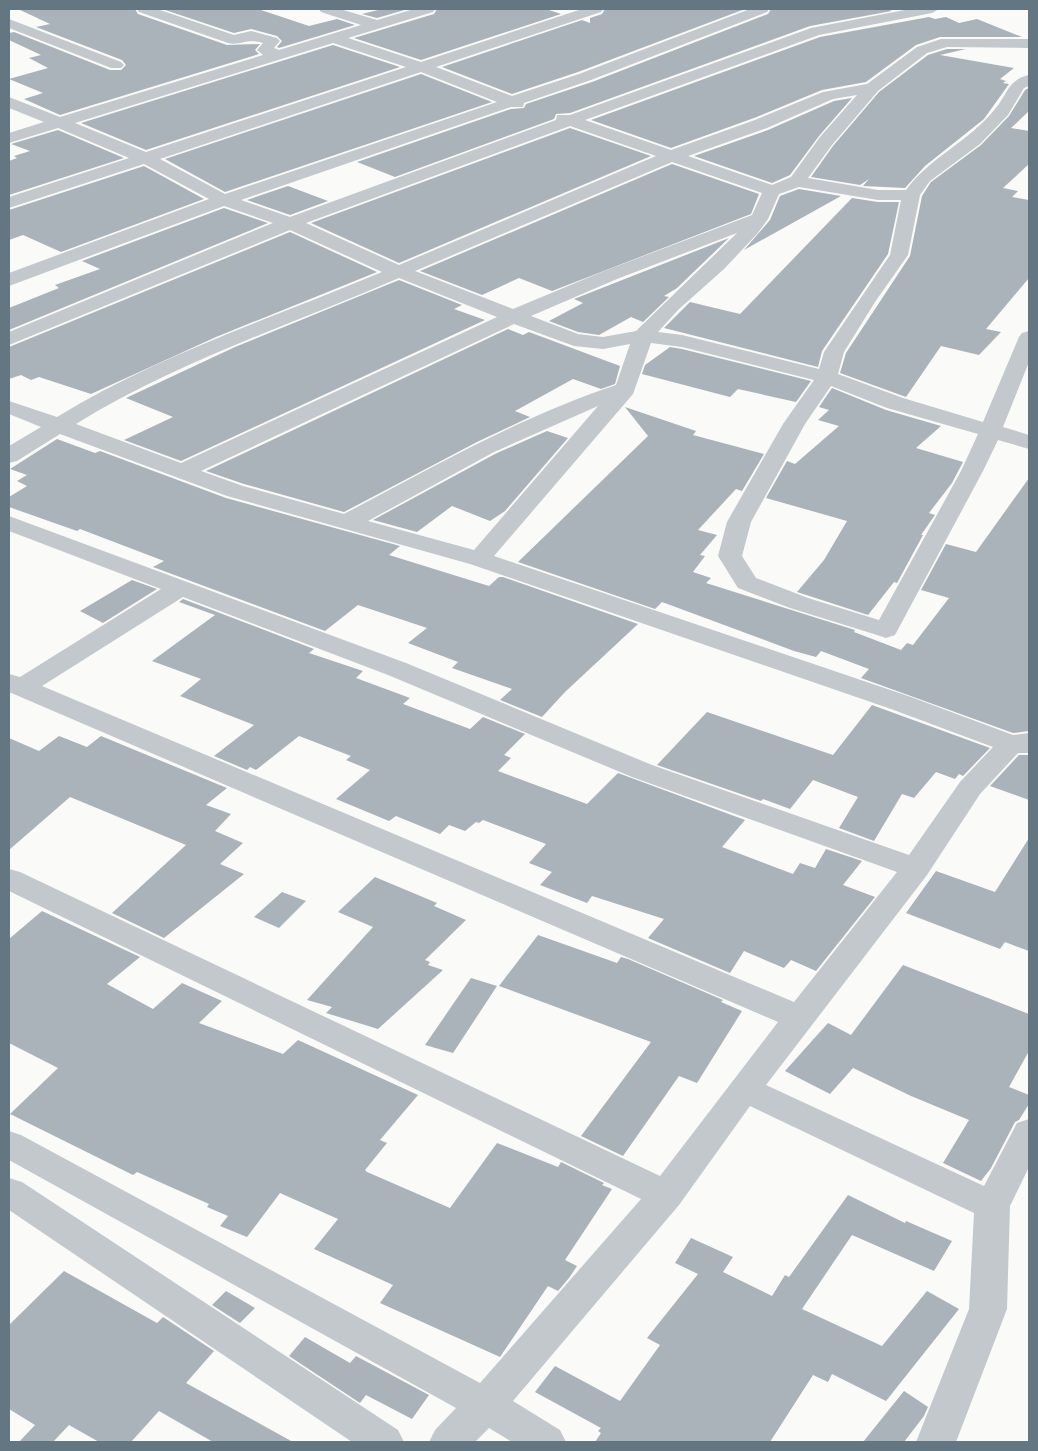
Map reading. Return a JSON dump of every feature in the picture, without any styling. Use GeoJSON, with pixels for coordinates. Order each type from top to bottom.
{"type":"FeatureCollection","features":[{"type":"Feature","properties":{"kind":"street"},"geometry":{"type":"LineString","coordinates":[[144,9],[233,40],[251,34],[272,41],[265,50],[280,56]]}},
{"type":"Feature","properties":{"kind":"street"},"geometry":{"type":"LineString","coordinates":[[326,9],[374,24]]}},
{"type":"Feature","properties":{"kind":"street"},"geometry":{"type":"LineString","coordinates":[[9,138],[335,39],[374,24],[428,9]]}},
{"type":"Feature","properties":{"kind":"street"},"geometry":{"type":"LineString","coordinates":[[9,203],[596,9]]}},
{"type":"Feature","properties":{"kind":"street"},"geometry":{"type":"LineString","coordinates":[[9,280],[224,200],[585,77],[762,9]]}},
{"type":"Feature","properties":{"kind":"street"},"geometry":{"type":"LineString","coordinates":[[9,339],[290,223],[816,31],[932,9]]}},
{"type":"Feature","properties":{"kind":"street"},"geometry":{"type":"LineString","coordinates":[[9,23],[116,65]]}},
{"type":"Feature","properties":{"kind":"street"},"geometry":{"type":"LineString","coordinates":[[1008,42],[1029,38]]}},
{"type":"Feature","properties":{"kind":"street"},"geometry":{"type":"LineString","coordinates":[[335,39],[419,66],[510,101],[571,120],[772,191],[797,181],[826,141],[872,88],[922,50],[946,42],[1029,43]]}},
{"type":"Feature","properties":{"kind":"street"},"geometry":{"type":"LineString","coordinates":[[1029,80],[1018,85],[1002,112],[974,140],[924,177],[911,195],[899,255],[866,301],[834,352],[827,377],[794,424],[740,522],[730,556],[747,583],[798,603],[886,630],[990,432],[1029,337]]}},
{"type":"Feature","properties":{"kind":"street"},"geometry":{"type":"LineString","coordinates":[[9,456],[106,396],[149,374],[671,156],[761,124],[829,95],[872,88]]}},
{"type":"Feature","properties":{"kind":"street"},"geometry":{"type":"LineString","coordinates":[[9,102],[143,158],[224,200],[290,223],[397,271],[574,340],[602,343],[643,336],[682,341],[827,377],[895,403],[1029,442]]}},
{"type":"Feature","properties":{"kind":"street"},"geometry":{"type":"LineString","coordinates":[[797,181],[878,196],[911,195]]}},
{"type":"Feature","properties":{"kind":"street"},"geometry":{"type":"LineString","coordinates":[[479,559],[625,388],[643,336],[671,306],[718,265],[759,219],[772,191]]}},
{"type":"Feature","properties":{"kind":"street"},"geometry":{"type":"LineString","coordinates":[[180,472],[512,316],[701,239],[759,219]]}},
{"type":"Feature","properties":{"kind":"street"},"geometry":{"type":"LineString","coordinates":[[349,521],[486,447],[625,388]]}},
{"type":"Feature","properties":{"kind":"street"},"geometry":{"type":"LineString","coordinates":[[9,407],[235,491],[349,521],[479,559],[1023,743]]}},
{"type":"Feature","properties":{"kind":"street"},"geometry":{"type":"LineString","coordinates":[[9,523],[397,668],[642,771],[916,868]]}},
{"type":"Feature","properties":{"kind":"street"},"geometry":{"type":"LineString","coordinates":[[16,685],[181,587]]}},
{"type":"Feature","properties":{"kind":"street"},"geometry":{"type":"LineString","coordinates":[[16,685],[800,1018]]}},
{"type":"Feature","properties":{"kind":"street"},"geometry":{"type":"LineString","coordinates":[[449,1442],[486,1405],[666,1195],[744,1089],[916,868],[970,788],[1023,743]]}},
{"type":"Feature","properties":{"kind":"street"},"geometry":{"type":"LineString","coordinates":[[9,879],[666,1195]]}},
{"type":"Feature","properties":{"kind":"street"},"geometry":{"type":"LineString","coordinates":[[744,1089],[992,1206]]}},
{"type":"Feature","properties":{"kind":"street"},"geometry":{"type":"LineString","coordinates":[[936,1442],[988,1309],[992,1206],[1029,1132]]}},
{"type":"Feature","properties":{"kind":"street"},"geometry":{"type":"LineString","coordinates":[[9,1144],[486,1405],[546,1442]]}},
{"type":"Feature","properties":{"kind":"street"},"geometry":{"type":"LineString","coordinates":[[9,1192],[384,1442]]}},
{"type":"Feature","properties":{"kind":"building"},"geometry":{"type":"Polygon","coordinates":[[[18,9],[135,9],[138,14],[227,45],[260,44],[255,50],[259,54],[60,115],[24,99],[43,93],[9,79],[48,68],[29,58],[41,55],[9,40],[9,33],[14,32],[110,70],[121,70],[126,65],[122,60],[36,27],[50,24],[18,9]]]}},
{"type":"Feature","properties":{"kind":"building"},"geometry":{"type":"Polygon","coordinates":[[[162,9],[258,9],[309,26],[337,19],[355,25],[279,48],[277,47],[282,41],[277,36],[251,29],[234,33],[162,9]]]}},
{"type":"Feature","properties":{"kind":"building"},"geometry":{"type":"Polygon","coordinates":[[[382,9],[408,9],[377,18],[362,14],[382,9]]]}},
{"type":"Feature","properties":{"kind":"building"},"geometry":{"type":"Polygon","coordinates":[[[437,9],[546,9],[561,14],[421,60],[354,38],[434,14],[437,9]]]}},
{"type":"Feature","properties":{"kind":"building"},"geometry":{"type":"Polygon","coordinates":[[[605,9],[745,9],[578,72],[512,94],[442,67],[582,20],[590,23],[590,18],[602,14],[605,9]]]}},
{"type":"Feature","properties":{"kind":"building"},"geometry":{"type":"Polygon","coordinates":[[[771,9],[887,9],[892,11],[810,26],[570,113],[556,114],[554,119],[395,177],[357,162],[511,109],[524,108],[526,104],[592,82],[768,14],[771,9]]]}},
{"type":"Feature","properties":{"kind":"building"},"geometry":{"type":"Polygon","coordinates":[[[929,17],[935,19],[946,17],[959,23],[977,19],[1022,37],[940,37],[916,45],[866,82],[822,90],[754,118],[671,148],[591,120],[820,37],[929,17]]]}},
{"type":"Feature","properties":{"kind":"building"},"geometry":{"type":"Polygon","coordinates":[[[333,45],[400,67],[146,150],[81,123],[333,45]]]}},
{"type":"Feature","properties":{"kind":"building"},"geometry":{"type":"Polygon","coordinates":[[[947,49],[966,49],[940,55],[1014,68],[1000,79],[1006,81],[1003,83],[1009,84],[984,119],[925,166],[905,188],[863,186],[869,179],[860,185],[811,177],[833,146],[879,92],[928,55],[947,49]]]}},
{"type":"Feature","properties":{"kind":"building"},"geometry":{"type":"Polygon","coordinates":[[[421,74],[492,102],[225,192],[165,159],[421,74]]]}},
{"type":"Feature","properties":{"kind":"building"},"geometry":{"type":"Polygon","coordinates":[[[1029,88],[1029,111],[1011,128],[1029,131],[1029,164],[1003,188],[1018,191],[1012,197],[1029,200],[1029,278],[986,329],[1001,332],[979,355],[941,346],[906,397],[840,373],[846,353],[910,256],[922,196],[931,182],[981,145],[1009,116],[1025,90],[1029,88]]]}},
{"type":"Feature","properties":{"kind":"building"},"geometry":{"type":"Polygon","coordinates":[[[852,98],[819,136],[790,175],[772,183],[694,156],[768,130],[834,101],[852,98]]]}},
{"type":"Feature","properties":{"kind":"building"},"geometry":{"type":"Polygon","coordinates":[[[570,128],[651,156],[399,263],[311,223],[570,128]]]}},
{"type":"Feature","properties":{"kind":"building"},"geometry":{"type":"Polygon","coordinates":[[[58,130],[124,158],[9,195],[9,161],[17,158],[14,156],[30,151],[11,144],[58,130]]]}},
{"type":"Feature","properties":{"kind":"building"},"geometry":{"type":"Polygon","coordinates":[[[672,164],[759,194],[751,214],[552,291],[519,278],[482,295],[420,271],[672,164]]]}},
{"type":"Feature","properties":{"kind":"building"},"geometry":{"type":"Polygon","coordinates":[[[144,166],[204,199],[61,252],[23,235],[9,240],[9,210],[144,166]]]}},
{"type":"Feature","properties":{"kind":"building"},"geometry":{"type":"Polygon","coordinates":[[[288,186],[328,201],[290,215],[247,200],[288,186]]]}},
{"type":"Feature","properties":{"kind":"building"},"geometry":{"type":"Polygon","coordinates":[[[799,189],[841,196],[744,250],[770,220],[780,196],[799,189]]]}},
{"type":"Feature","properties":{"kind":"building"},"geometry":{"type":"Polygon","coordinates":[[[852,198],[878,202],[899,202],[888,254],[822,351],[818,367],[664,328],[690,302],[740,314],[852,198]]]}},
{"type":"Feature","properties":{"kind":"building"},"geometry":{"type":"Polygon","coordinates":[[[224,208],[268,223],[9,330],[9,308],[59,288],[55,285],[100,269],[82,261],[224,208]]]}},
{"type":"Feature","properties":{"kind":"building"},"geometry":{"type":"Polygon","coordinates":[[[290,232],[377,272],[216,337],[91,394],[39,377],[31,380],[21,375],[9,379],[9,347],[290,232]]]}},
{"type":"Feature","properties":{"kind":"building"},"geometry":{"type":"Polygon","coordinates":[[[729,238],[677,288],[664,296],[669,297],[643,322],[631,317],[599,335],[578,332],[549,321],[583,303],[574,299],[729,238]]]}},
{"type":"Feature","properties":{"kind":"building"},"geometry":{"type":"Polygon","coordinates":[[[399,280],[462,305],[454,309],[485,320],[181,461],[124,440],[173,417],[126,398],[235,347],[399,280]]]}},
{"type":"Feature","properties":{"kind":"building"},"geometry":{"type":"Polygon","coordinates":[[[508,329],[523,335],[529,332],[620,366],[615,384],[601,389],[573,379],[515,411],[530,417],[477,442],[344,512],[244,484],[206,471],[508,329]]]}},
{"type":"Feature","properties":{"kind":"building"},"geometry":{"type":"Polygon","coordinates":[[[670,347],[811,381],[796,402],[738,389],[730,397],[642,374],[645,365],[670,347]]]}},
{"type":"Feature","properties":{"kind":"building"},"geometry":{"type":"Polygon","coordinates":[[[832,388],[886,410],[941,426],[916,448],[963,462],[952,483],[929,513],[935,515],[921,535],[923,535],[897,583],[894,582],[868,615],[797,592],[824,560],[847,521],[766,498],[787,461],[795,464],[839,426],[818,420],[829,410],[819,407],[832,388]]]}},
{"type":"Feature","properties":{"kind":"building"},"geometry":{"type":"Polygon","coordinates":[[[625,407],[696,431],[693,435],[764,454],[742,491],[736,489],[698,530],[717,535],[700,555],[705,556],[693,572],[711,578],[706,583],[855,630],[854,632],[901,650],[907,643],[913,645],[949,598],[921,590],[946,544],[976,552],[1029,478],[1029,731],[1013,733],[861,678],[869,669],[821,651],[816,657],[794,651],[662,602],[655,609],[518,562],[648,436],[625,407]]]}},
{"type":"Feature","properties":{"kind":"building"},"geometry":{"type":"Polygon","coordinates":[[[547,431],[568,438],[505,511],[490,521],[452,506],[417,532],[373,520],[495,454],[547,431]]]}},
{"type":"Feature","properties":{"kind":"building"},"geometry":{"type":"Polygon","coordinates":[[[57,439],[95,453],[100,451],[226,498],[400,546],[389,555],[489,586],[499,577],[503,577],[638,624],[565,692],[542,717],[500,700],[512,689],[452,668],[458,662],[408,643],[427,628],[358,605],[325,631],[153,567],[164,561],[80,529],[77,531],[9,507],[9,497],[27,486],[17,481],[27,475],[10,469],[57,439]]]}},
{"type":"Feature","properties":{"kind":"building"},"geometry":{"type":"Polygon","coordinates":[[[132,580],[157,589],[103,623],[80,611],[132,580]]]}},
{"type":"Feature","properties":{"kind":"building"},"geometry":{"type":"Polygon","coordinates":[[[183,599],[314,649],[309,653],[363,671],[356,678],[410,698],[403,704],[470,729],[483,717],[525,734],[504,755],[511,758],[498,771],[587,804],[618,773],[745,820],[722,847],[793,874],[800,863],[815,868],[826,849],[862,861],[843,885],[875,897],[816,971],[791,960],[784,968],[744,951],[730,973],[648,938],[664,919],[592,896],[587,903],[540,885],[552,872],[529,863],[546,844],[483,820],[479,823],[476,822],[465,831],[449,825],[440,834],[396,816],[389,821],[336,799],[370,770],[346,760],[351,756],[299,736],[256,770],[250,767],[247,770],[214,756],[254,725],[180,696],[201,679],[152,661],[215,615],[179,602],[183,599]]]}},
{"type":"Feature","properties":{"kind":"building"},"geometry":{"type":"Polygon","coordinates":[[[872,705],[990,748],[963,776],[959,774],[955,779],[936,772],[914,798],[902,794],[874,841],[839,828],[858,797],[813,780],[790,809],[763,799],[761,801],[657,765],[707,712],[833,755],[872,705]]]}},
{"type":"Feature","properties":{"kind":"building"},"geometry":{"type":"Polygon","coordinates":[[[59,736],[87,747],[101,736],[227,788],[206,805],[231,814],[215,831],[243,843],[220,864],[244,874],[164,938],[112,913],[186,845],[70,797],[9,850],[9,738],[39,751],[59,736]]]}},
{"type":"Feature","properties":{"kind":"building"},"geometry":{"type":"Polygon","coordinates":[[[1019,755],[1029,755],[1029,800],[990,786],[1019,755]]]}},
{"type":"Feature","properties":{"kind":"building"},"geometry":{"type":"Polygon","coordinates":[[[1029,838],[1029,951],[1005,942],[1000,949],[906,913],[936,871],[995,892],[1029,838]]]}},
{"type":"Feature","properties":{"kind":"building"},"geometry":{"type":"Polygon","coordinates":[[[375,877],[437,903],[434,906],[466,920],[425,960],[430,962],[428,965],[443,970],[378,1029],[326,1013],[332,1007],[307,1000],[373,927],[338,912],[375,877]]]}},
{"type":"Feature","properties":{"kind":"building"},"geometry":{"type":"Polygon","coordinates":[[[282,892],[306,901],[279,928],[254,917],[282,892]]]}},
{"type":"Feature","properties":{"kind":"building"},"geometry":{"type":"Polygon","coordinates":[[[42,911],[140,957],[107,984],[153,1009],[182,983],[222,1001],[199,1023],[283,1054],[298,1040],[418,1095],[380,1140],[387,1143],[365,1170],[367,1172],[450,1208],[497,1143],[558,1167],[561,1162],[604,1183],[602,1185],[612,1189],[565,1260],[577,1266],[569,1278],[558,1291],[548,1286],[500,1357],[380,1303],[393,1285],[314,1249],[338,1219],[280,1193],[247,1237],[220,1226],[228,1216],[207,1207],[209,1204],[137,1172],[133,1175],[10,1114],[58,1068],[9,1043],[9,939],[42,911]]]}},
{"type":"Feature","properties":{"kind":"building"},"geometry":{"type":"Polygon","coordinates":[[[538,935],[617,963],[621,957],[628,959],[723,1000],[721,1002],[742,1011],[697,1083],[679,1076],[623,1156],[581,1136],[651,1042],[499,986],[538,935]]]}},
{"type":"Feature","properties":{"kind":"building"},"geometry":{"type":"Polygon","coordinates":[[[903,965],[1029,1014],[1029,1051],[1009,1087],[1029,1095],[1029,1104],[1019,1120],[1015,1122],[991,1168],[981,1181],[943,1163],[969,1120],[911,1096],[853,1068],[830,1094],[785,1071],[828,1023],[851,1035],[903,965]]]}},
{"type":"Feature","properties":{"kind":"building"},"geometry":{"type":"Polygon","coordinates":[[[471,978],[497,986],[453,1053],[425,1045],[471,978]]]}},
{"type":"Feature","properties":{"kind":"building"},"geometry":{"type":"Polygon","coordinates":[[[848,1195],[905,1223],[906,1221],[952,1241],[934,1271],[852,1235],[802,1309],[882,1346],[927,1291],[959,1309],[886,1401],[832,1374],[828,1382],[813,1375],[770,1442],[595,1442],[601,1433],[598,1431],[601,1428],[535,1392],[555,1366],[620,1401],[660,1345],[647,1338],[698,1274],[675,1263],[691,1238],[733,1257],[723,1272],[772,1296],[785,1275],[789,1277],[848,1195]]]}},
{"type":"Feature","properties":{"kind":"building"},"geometry":{"type":"Polygon","coordinates":[[[64,1271],[157,1323],[163,1317],[214,1351],[186,1383],[293,1442],[213,1442],[159,1411],[131,1442],[99,1442],[69,1425],[53,1442],[19,1442],[35,1425],[9,1409],[9,1325],[64,1271]]]}},
{"type":"Feature","properties":{"kind":"building"},"geometry":{"type":"Polygon","coordinates":[[[226,1291],[255,1308],[240,1323],[212,1305],[226,1291]]]}},
{"type":"Feature","properties":{"kind":"building"},"geometry":{"type":"Polygon","coordinates":[[[305,1337],[350,1363],[356,1356],[429,1395],[412,1419],[366,1395],[360,1403],[289,1356],[305,1337]]]}},
{"type":"Feature","properties":{"kind":"building"},"geometry":{"type":"Polygon","coordinates":[[[904,1391],[928,1407],[924,1416],[904,1442],[863,1442],[904,1391]]]}}]}
